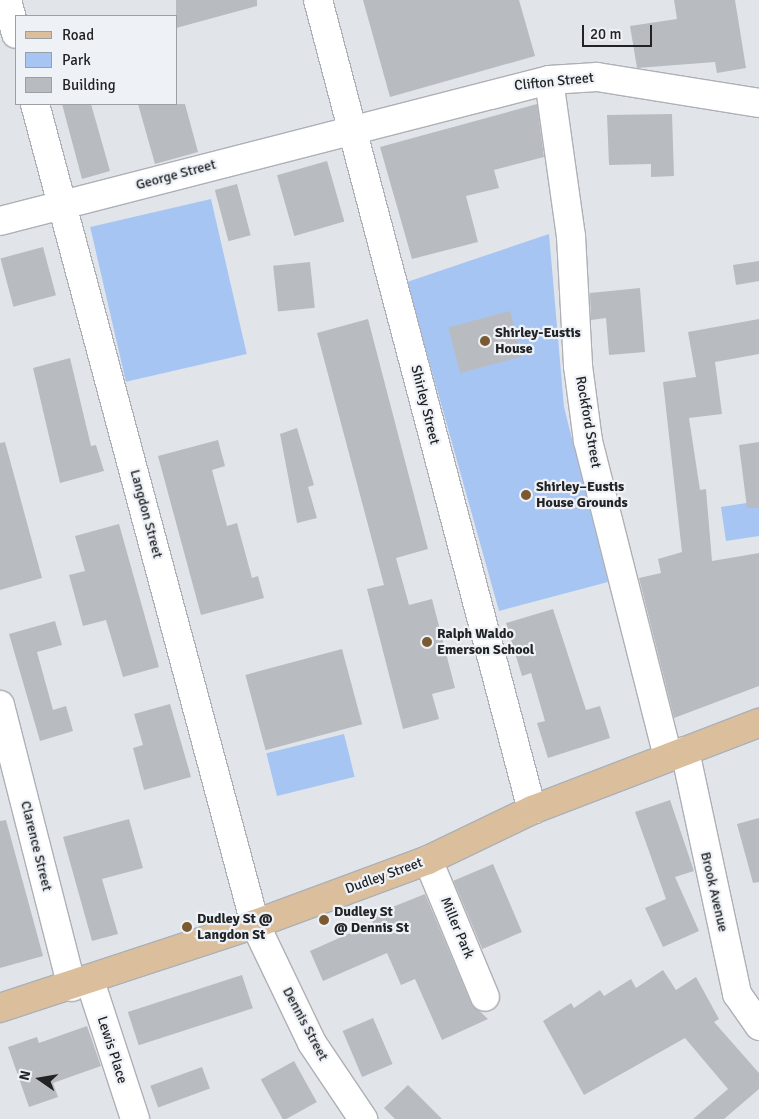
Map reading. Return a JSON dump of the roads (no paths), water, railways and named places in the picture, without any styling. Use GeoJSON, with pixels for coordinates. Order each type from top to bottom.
{"type":"FeatureCollection","features":[{"type":"Feature","properties":{"kind":"main road","name":"Dudley Street"},"geometry":{"type":"LineString","coordinates":[[0,1008],[81,984],[255,924],[428,860],[532,810],[759,723]]}},
{"type":"Feature","properties":{"kind":"street","name":"Shirley Street"},"geometry":{"type":"LineString","coordinates":[[318,0],[532,810]]}},
{"type":"Feature","properties":{"kind":"street","name":"Clifton Street"},"geometry":{"type":"LineString","coordinates":[[352,130],[549,80],[597,77],[759,103]]}},
{"type":"Feature","properties":{"kind":"street","name":"Rockford Street"},"geometry":{"type":"LineString","coordinates":[[549,80],[571,236],[578,366],[588,441],[676,754]]}},
{"type":"Feature","properties":{"kind":"street","name":"Langdon Street"},"geometry":{"type":"LineString","coordinates":[[36,105],[255,924]]}},
{"type":"Feature","properties":{"kind":"street","name":"George Street"},"geometry":{"type":"LineString","coordinates":[[0,221],[352,130]]}},
{"type":"Feature","properties":{"kind":"street","name":"Clarence Street"},"geometry":{"type":"LineString","coordinates":[[0,705],[81,984]]}},
{"type":"Feature","properties":{"kind":"street","name":"Brook Avenue"},"geometry":{"type":"LineString","coordinates":[[676,754],[738,994],[759,1026]]}},
{"type":"Feature","properties":{"kind":"street","name":"Miller Park"},"geometry":{"type":"LineString","coordinates":[[428,860],[485,996]]}},
{"type":"Feature","properties":{"kind":"street","name":"Dennis Street"},"geometry":{"type":"LineString","coordinates":[[255,924],[312,1043],[363,1119]]}},
{"type":"Feature","properties":{"kind":"street","name":"Lewis Place"},"geometry":{"type":"LineString","coordinates":[[81,984],[135,1119]]}},
{"type":"Feature","properties":{"kind":"place","name":"Shirley-Eustis House"},"geometry":{"type":"Point","coordinates":[485,341]}},
{"type":"Feature","properties":{"kind":"place","name":"Shirley–Eustis House Grounds"},"geometry":{"type":"Point","coordinates":[526,495]}},
{"type":"Feature","properties":{"kind":"place","name":"Ralph Waldo Emerson School"},"geometry":{"type":"Point","coordinates":[427,642]}},
{"type":"Feature","properties":{"kind":"place","name":"Dudley St @ Dennis St"},"geometry":{"type":"Point","coordinates":[324,920]}},
{"type":"Feature","properties":{"kind":"place","name":"Dudley St @ Langdon St"},"geometry":{"type":"Point","coordinates":[187,927]}}]}
